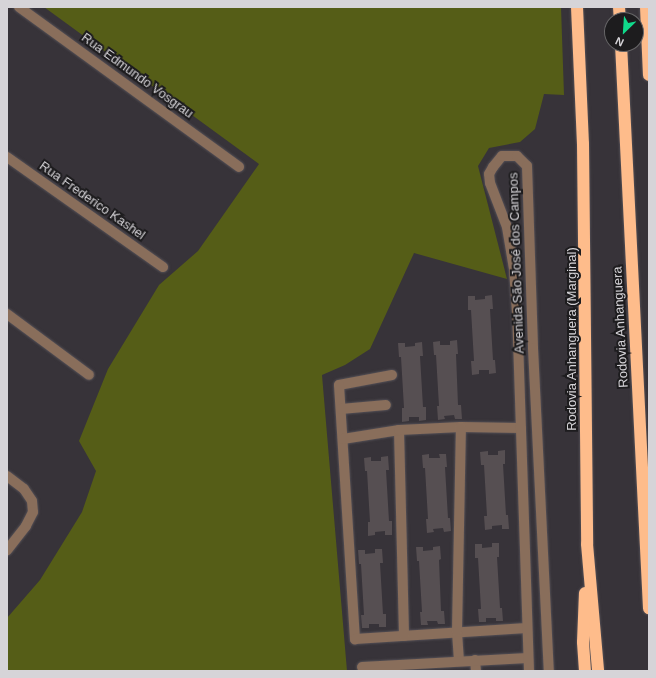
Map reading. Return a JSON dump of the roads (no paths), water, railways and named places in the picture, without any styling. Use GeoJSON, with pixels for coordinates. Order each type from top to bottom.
{"type":"FeatureCollection","features":[{"type":"Feature","properties":{"kind":"highway","name":"Rodovia Anhanguera (Marginal)"},"geometry":{"type":"LineString","coordinates":[[577,7],[584,144],[587,544],[598,671]]}},
{"type":"Feature","properties":{"kind":"highway"},"geometry":{"type":"LineString","coordinates":[[646,7],[649,75]]}},
{"type":"Feature","properties":{"kind":"highway","name":"Rodovia Anhanguera"},"geometry":{"type":"LineString","coordinates":[[621,52],[649,608]]}},
{"type":"Feature","properties":{"kind":"highway"},"geometry":{"type":"LineString","coordinates":[[585,671],[583,642],[587,544]]}},
{"type":"Feature","properties":{"kind":"street","name":"Rua Edmundo Vosgrau"},"geometry":{"type":"LineString","coordinates":[[19,7],[239,167]]}},
{"type":"Feature","properties":{"kind":"street","name":"Avenida São José dos Campos"},"geometry":{"type":"LineString","coordinates":[[529,671],[517,313],[514,268],[507,227],[490,183],[492,166],[502,156],[517,156],[527,166],[532,348],[549,671]]}},
{"type":"Feature","properties":{"kind":"street","name":"Rua Frederico Kashel"},"geometry":{"type":"LineString","coordinates":[[7,157],[163,267]]}},
{"type":"Feature","properties":{"kind":"street"},"geometry":{"type":"LineString","coordinates":[[7,314],[89,375]]}},
{"type":"Feature","properties":{"kind":"street"},"geometry":{"type":"LineString","coordinates":[[392,375],[339,385],[355,639],[457,631],[527,628]]}},
{"type":"Feature","properties":{"kind":"street"},"geometry":{"type":"LineString","coordinates":[[341,409],[386,405]]}},
{"type":"Feature","properties":{"kind":"street"},"geometry":{"type":"LineString","coordinates":[[343,439],[399,430],[461,427],[521,428]]}},
{"type":"Feature","properties":{"kind":"street"},"geometry":{"type":"LineString","coordinates":[[459,662],[457,631],[461,427]]}},
{"type":"Feature","properties":{"kind":"street"},"geometry":{"type":"LineString","coordinates":[[399,430],[404,636]]}},
{"type":"Feature","properties":{"kind":"street"},"geometry":{"type":"LineString","coordinates":[[7,476],[24,488],[32,501],[33,512],[26,526],[7,550]]}},
{"type":"Feature","properties":{"kind":"street"},"geometry":{"type":"LineString","coordinates":[[362,668],[528,658]]}},
{"type":"Feature","properties":{"kind":"street"},"geometry":{"type":"LineString","coordinates":[[475,660],[476,671]]}}]}
